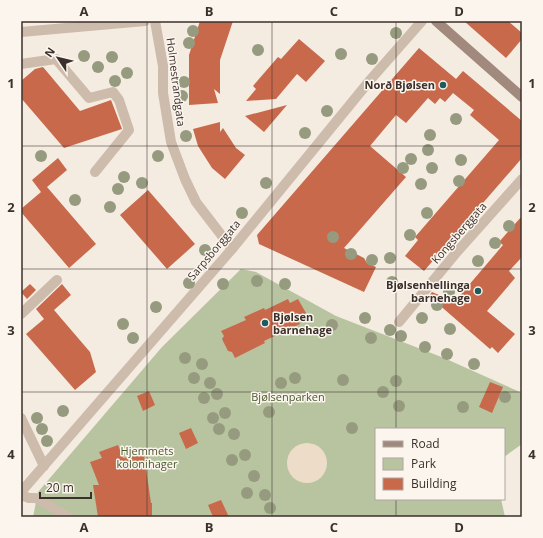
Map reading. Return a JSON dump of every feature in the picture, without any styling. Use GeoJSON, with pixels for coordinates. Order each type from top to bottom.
{"type":"FeatureCollection","features":[{"type":"Feature","properties":{"kind":"street"},"geometry":{"type":"LineString","coordinates":[[21,32],[145,21]]}},
{"type":"Feature","properties":{"kind":"street","name":"Holmestrandgata"},"geometry":{"type":"LineString","coordinates":[[155,21],[163,66],[163,93],[172,142],[185,179],[196,202],[232,249]]}},
{"type":"Feature","properties":{"kind":"street","name":"Sarpsborggata"},"geometry":{"type":"LineString","coordinates":[[21,493],[232,249],[366,85],[422,21]]}},
{"type":"Feature","properties":{"kind":"street"},"geometry":{"type":"LineString","coordinates":[[436,21],[522,97]]}},
{"type":"Feature","properties":{"kind":"street"},"geometry":{"type":"LineString","coordinates":[[21,64],[56,59],[89,98],[113,92],[119,100],[129,130],[95,172]]}},
{"type":"Feature","properties":{"kind":"street","name":"Kongsberggata"},"geometry":{"type":"LineString","coordinates":[[399,322],[456,253],[522,179]]}},
{"type":"Feature","properties":{"kind":"street"},"geometry":{"type":"LineString","coordinates":[[21,314],[57,280]]}},
{"type":"Feature","properties":{"kind":"street"},"geometry":{"type":"LineString","coordinates":[[21,418],[44,466]]}},
{"type":"Feature","properties":{"kind":"street"},"geometry":{"type":"LineString","coordinates":[[21,493],[29,498],[36,498],[68,517]]}},
{"type":"Feature","properties":{"kind":"green space","name":"Bjølsenparken"},"geometry":{"type":"Polygon","coordinates":[[[241,269],[256,272],[336,316],[444,358],[522,393],[522,444],[505,456],[505,428],[375,428],[375,500],[501,500],[505,517],[33,517],[38,492],[162,347],[241,269]]]}},
{"type":"Feature","properties":{"kind":"shaded area"},"geometry":{"type":"Polygon","coordinates":[[[311,443],[318,446],[324,452],[327,463],[326,471],[318,480],[311,483],[303,483],[296,480],[288,471],[287,459],[290,452],[299,444],[311,443]]]}},
{"type":"Feature","properties":{"kind":"building"},"geometry":{"type":"Polygon","coordinates":[[[200,21],[233,21],[220,60],[220,94],[214,89],[218,103],[189,105],[189,55],[200,21]]]}},
{"type":"Feature","properties":{"kind":"building"},"geometry":{"type":"Polygon","coordinates":[[[464,21],[508,21],[522,33],[522,39],[506,58],[464,21]]]}},
{"type":"Feature","properties":{"kind":"building"},"geometry":{"type":"Polygon","coordinates":[[[299,39],[325,61],[306,82],[297,74],[276,99],[246,101],[256,89],[253,86],[278,57],[281,59],[299,39]]]}},
{"type":"Feature","properties":{"kind":"building"},"geometry":{"type":"Polygon","coordinates":[[[419,48],[456,79],[463,71],[522,121],[522,158],[424,271],[405,256],[418,240],[415,237],[499,140],[470,115],[474,110],[453,93],[445,102],[440,98],[435,104],[428,98],[406,123],[396,115],[370,146],[406,177],[344,248],[364,258],[367,263],[376,267],[364,292],[259,244],[257,235],[419,48]]]}},
{"type":"Feature","properties":{"kind":"building"},"geometry":{"type":"Polygon","coordinates":[[[43,67],[80,111],[111,100],[122,129],[64,148],[21,98],[21,81],[35,69],[43,67]]]}},
{"type":"Feature","properties":{"kind":"building"},"geometry":{"type":"Polygon","coordinates":[[[287,105],[264,132],[245,116],[287,105]]]}},
{"type":"Feature","properties":{"kind":"building"},"geometry":{"type":"Polygon","coordinates":[[[220,122],[220,132],[223,128],[236,148],[245,155],[225,179],[212,168],[198,146],[193,129],[220,122]]]}},
{"type":"Feature","properties":{"kind":"building"},"geometry":{"type":"Polygon","coordinates":[[[58,158],[67,170],[47,187],[96,244],[69,268],[21,212],[21,209],[41,192],[32,180],[58,158]]]}},
{"type":"Feature","properties":{"kind":"building"},"geometry":{"type":"Polygon","coordinates":[[[148,190],[195,244],[167,269],[120,215],[148,190]]]}},
{"type":"Feature","properties":{"kind":"building"},"geometry":{"type":"Polygon","coordinates":[[[522,216],[522,257],[509,271],[515,278],[487,311],[515,334],[498,353],[492,347],[490,349],[429,296],[432,292],[464,306],[457,299],[503,245],[499,242],[522,216]]]}},
{"type":"Feature","properties":{"kind":"building"},"geometry":{"type":"Polygon","coordinates":[[[30,284],[36,290],[27,299],[21,292],[30,284]]]}},
{"type":"Feature","properties":{"kind":"building"},"geometry":{"type":"Polygon","coordinates":[[[62,284],[71,295],[54,310],[90,352],[96,372],[75,390],[26,334],[44,319],[36,309],[62,284]]]}},
{"type":"Feature","properties":{"kind":"building"},"geometry":{"type":"Polygon","coordinates":[[[288,299],[290,303],[298,299],[306,313],[297,318],[300,324],[264,341],[265,343],[235,358],[232,352],[228,351],[222,339],[224,336],[221,331],[246,320],[244,317],[264,308],[265,310],[288,299]]]}},
{"type":"Feature","properties":{"kind":"building"},"geometry":{"type":"Polygon","coordinates":[[[490,382],[503,387],[492,413],[479,407],[490,382]]]}},
{"type":"Feature","properties":{"kind":"building"},"geometry":{"type":"Polygon","coordinates":[[[149,391],[155,405],[143,411],[137,396],[149,391]]]}},
{"type":"Feature","properties":{"kind":"building"},"geometry":{"type":"Polygon","coordinates":[[[191,428],[198,443],[186,449],[179,433],[191,428]]]}},
{"type":"Feature","properties":{"kind":"building"},"geometry":{"type":"Polygon","coordinates":[[[118,445],[123,458],[144,455],[152,503],[152,517],[98,517],[93,485],[99,485],[90,462],[102,458],[99,452],[118,445]]]}},
{"type":"Feature","properties":{"kind":"building"},"geometry":{"type":"Polygon","coordinates":[[[221,500],[229,517],[213,517],[208,505],[221,500]]]}},
{"type":"Feature","properties":{"kind":"place","name":"Norð Bjølsen"},"geometry":{"type":"Point","coordinates":[443,85]}},
{"type":"Feature","properties":{"kind":"place","name":"Bjølsenhellinga barnehage"},"geometry":{"type":"Point","coordinates":[478,291]}},
{"type":"Feature","properties":{"kind":"place","name":"Bjølsen barnehage"},"geometry":{"type":"Point","coordinates":[265,323]}},
{"type":"Feature","properties":{"kind":"park label","name":"Hjemmets kolonihager"},"geometry":{"type":"Point","coordinates":[147,457]}}]}
